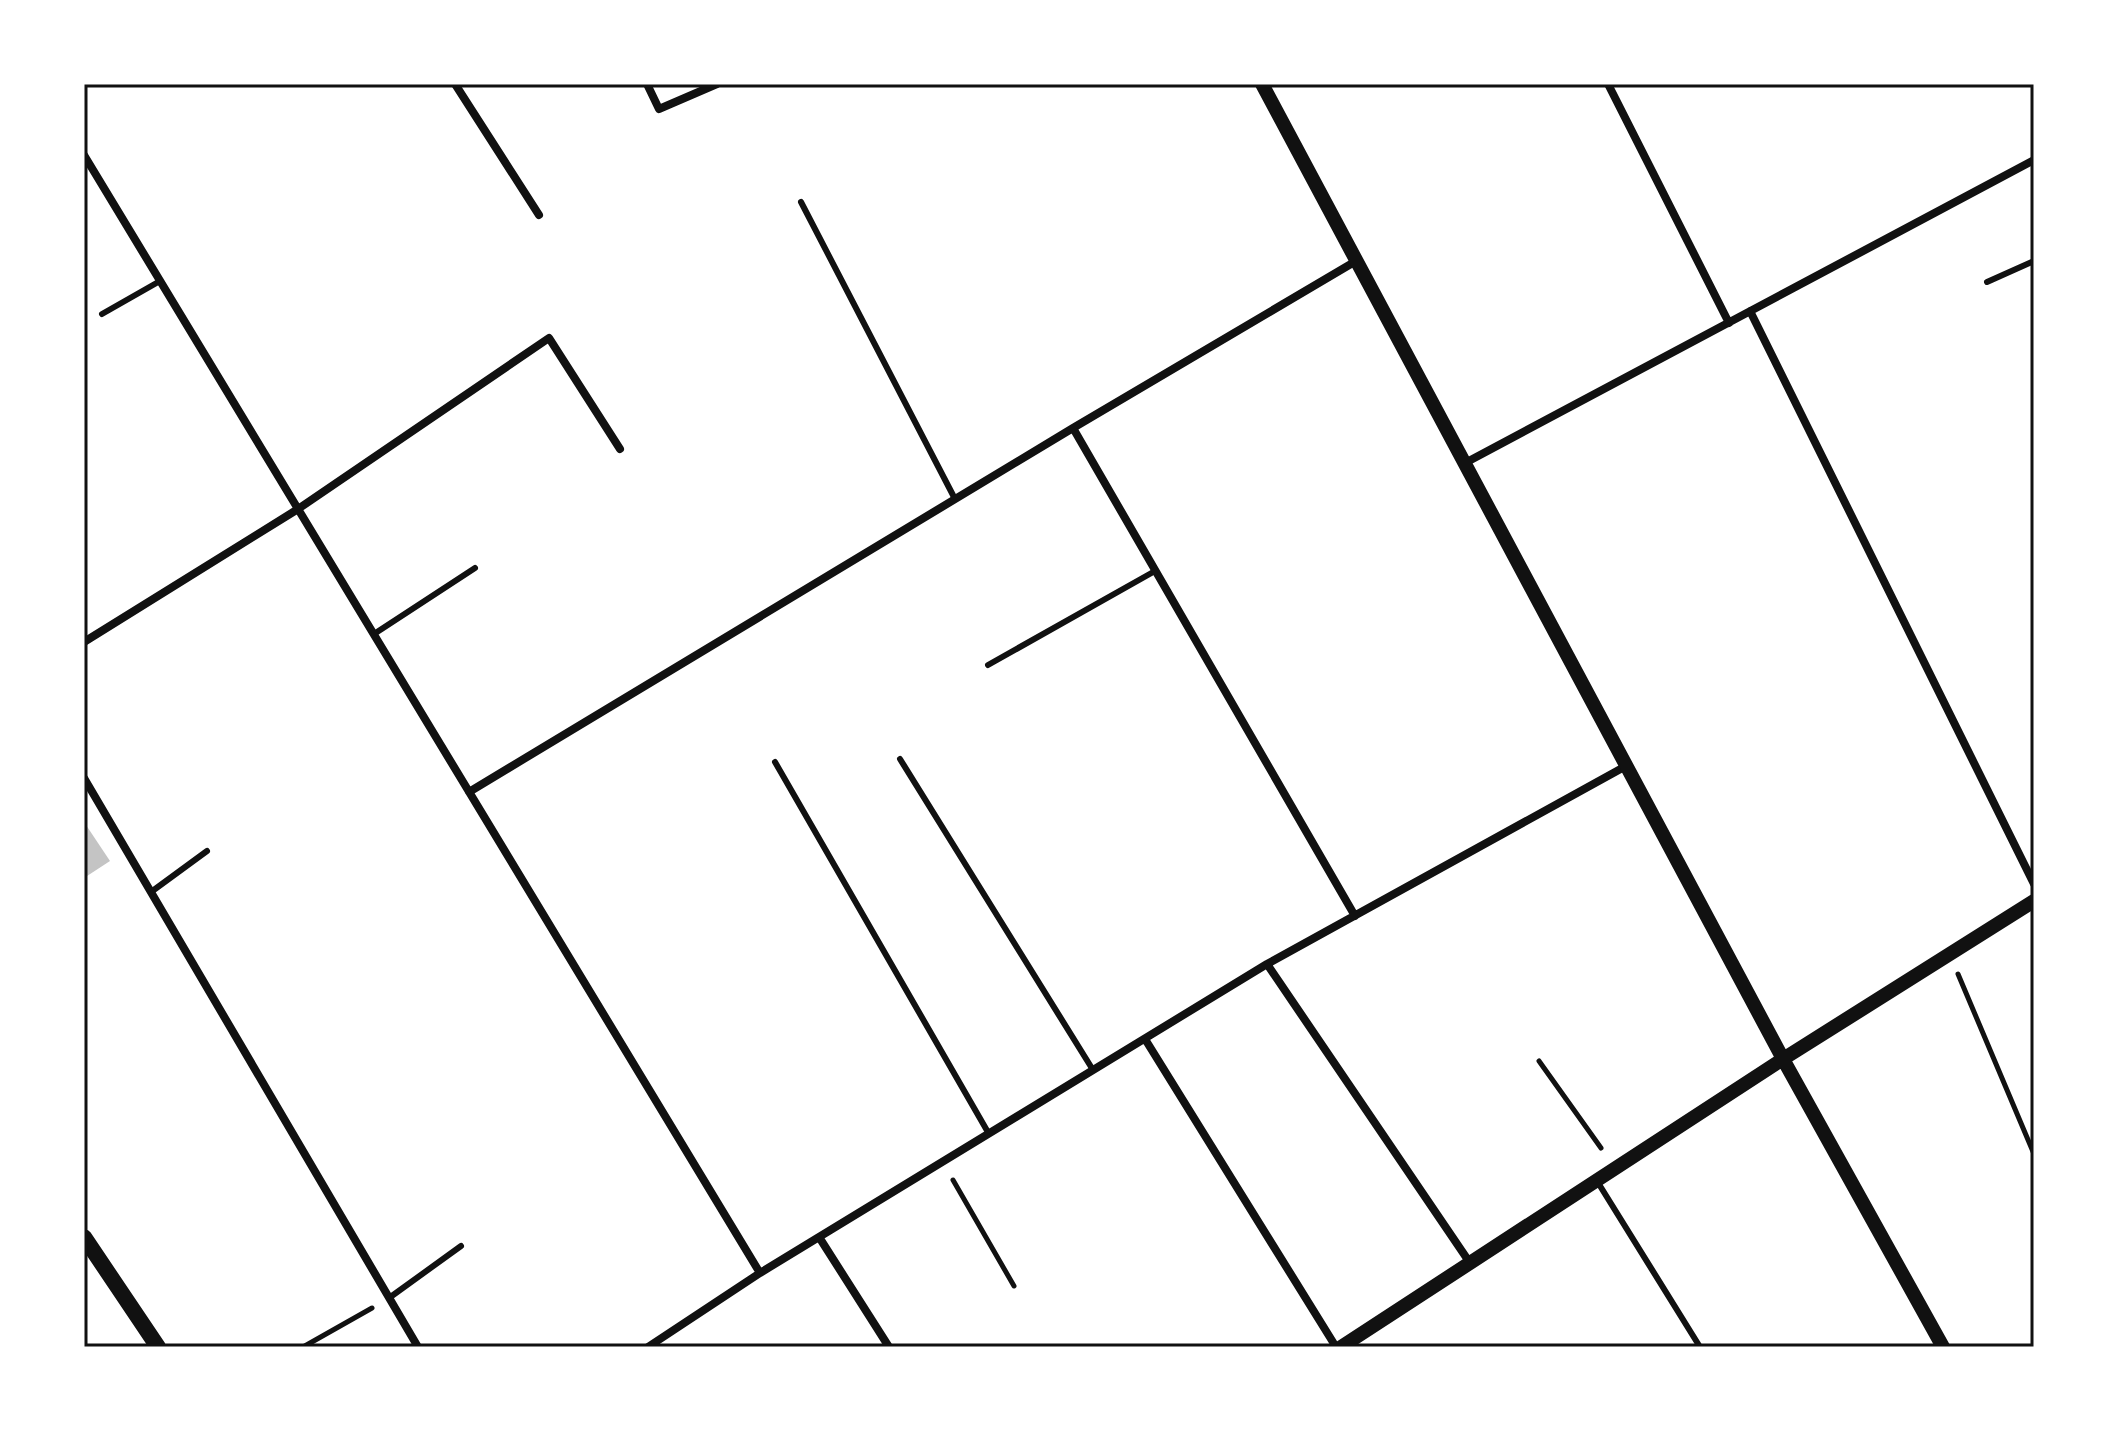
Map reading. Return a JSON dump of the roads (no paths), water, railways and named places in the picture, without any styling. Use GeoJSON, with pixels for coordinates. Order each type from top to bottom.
{"type":"FeatureCollection","features":[{"type":"Feature","properties":{"kind":"main road"},"geometry":{"type":"LineString","coordinates":[[84,1237],[158,1347]]}},
{"type":"Feature","properties":{"kind":"street"},"geometry":{"type":"LineString","coordinates":[[455,84],[539,215]]}},
{"type":"Feature","properties":{"kind":"street"},"geometry":{"type":"LineString","coordinates":[[647,84],[659,109],[717,84]]}},
{"type":"Feature","properties":{"kind":"street"},"geometry":{"type":"LineString","coordinates":[[1262,84],[1783,1059],[1943,1347]]}},
{"type":"Feature","properties":{"kind":"street"},"geometry":{"type":"LineString","coordinates":[[1608,84],[1729,323]]}},
{"type":"Feature","properties":{"kind":"street"},"geometry":{"type":"LineString","coordinates":[[84,155],[760,1273]]}},
{"type":"Feature","properties":{"kind":"street"},"geometry":{"type":"LineString","coordinates":[[1465,463],[2034,160]]}},
{"type":"Feature","properties":{"kind":"street"},"geometry":{"type":"LineString","coordinates":[[469,792],[1356,261]]}},
{"type":"Feature","properties":{"kind":"street"},"geometry":{"type":"LineString","coordinates":[[1750,311],[2034,884]]}},
{"type":"Feature","properties":{"kind":"street"},"geometry":{"type":"LineString","coordinates":[[84,642],[298,509],[549,338],[620,449]]}},
{"type":"Feature","properties":{"kind":"street"},"geometry":{"type":"LineString","coordinates":[[1073,428],[1355,916]]}},
{"type":"Feature","properties":{"kind":"street"},"geometry":{"type":"LineString","coordinates":[[648,1347],[760,1273],[1267,964],[1626,766]]}},
{"type":"Feature","properties":{"kind":"street"},"geometry":{"type":"LineString","coordinates":[[84,778],[418,1347]]}},
{"type":"Feature","properties":{"kind":"street"},"geometry":{"type":"LineString","coordinates":[[1145,1039],[1339,1347],[1783,1059],[2034,901]]}},
{"type":"Feature","properties":{"kind":"street"},"geometry":{"type":"LineString","coordinates":[[1267,964],[1470,1263]]}},
{"type":"Feature","properties":{"kind":"street"},"geometry":{"type":"LineString","coordinates":[[819,1237],[889,1347]]}},
{"type":"Feature","properties":{"kind":"lane"},"geometry":{"type":"LineString","coordinates":[[801,202],[955,499]]}},
{"type":"Feature","properties":{"kind":"lane"},"geometry":{"type":"LineString","coordinates":[[1987,282],[2034,261]]}},
{"type":"Feature","properties":{"kind":"lane"},"geometry":{"type":"LineString","coordinates":[[102,314],[160,281]]}},
{"type":"Feature","properties":{"kind":"lane"},"geometry":{"type":"LineString","coordinates":[[374,634],[475,568]]}},
{"type":"Feature","properties":{"kind":"lane"},"geometry":{"type":"LineString","coordinates":[[988,665],[1155,571]]}},
{"type":"Feature","properties":{"kind":"lane"},"geometry":{"type":"LineString","coordinates":[[900,759],[1093,1070]]}},
{"type":"Feature","properties":{"kind":"lane"},"geometry":{"type":"LineString","coordinates":[[775,762],[989,1134]]}},
{"type":"Feature","properties":{"kind":"lane"},"geometry":{"type":"LineString","coordinates":[[151,892],[207,851]]}},
{"type":"Feature","properties":{"kind":"lane"},"geometry":{"type":"LineString","coordinates":[[1597,1181],[1700,1347]]}},
{"type":"Feature","properties":{"kind":"lane"},"geometry":{"type":"LineString","coordinates":[[389,1298],[461,1246]]}}]}
